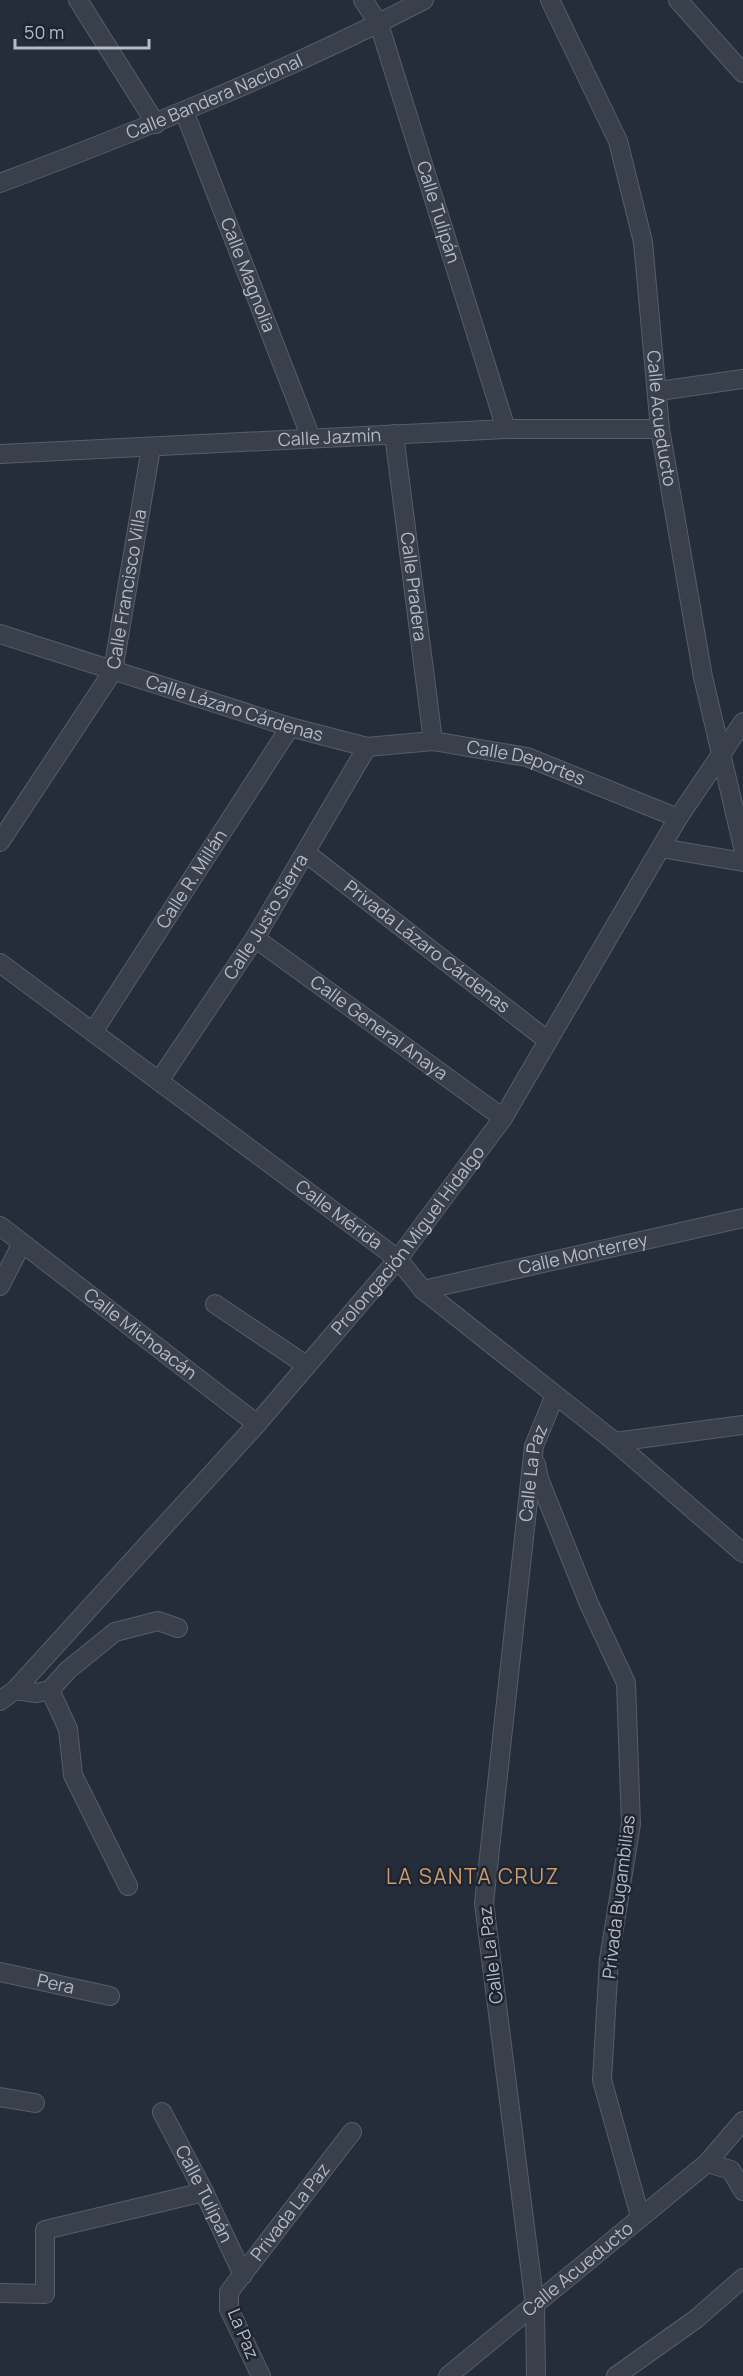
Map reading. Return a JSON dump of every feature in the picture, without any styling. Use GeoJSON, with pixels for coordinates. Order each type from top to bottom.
{"type":"FeatureCollection","features":[{"type":"Feature","properties":{"kind":"street"},"geometry":{"type":"LineString","coordinates":[[78,0],[156,124]]}},
{"type":"Feature","properties":{"kind":"street","name":"Calle Tulipán"},"geometry":{"type":"LineString","coordinates":[[363,0],[379,24],[506,429]]}},
{"type":"Feature","properties":{"kind":"street","name":"Calle Bandera Nacional"},"geometry":{"type":"LineString","coordinates":[[0,183],[156,124],[379,24],[424,0]]}},
{"type":"Feature","properties":{"kind":"street","name":"Calle Acueducto"},"geometry":{"type":"LineString","coordinates":[[550,0],[618,141],[643,242],[659,391],[660,429],[703,677],[743,847]]}},
{"type":"Feature","properties":{"kind":"street"},"geometry":{"type":"LineString","coordinates":[[678,0],[743,73]]}},
{"type":"Feature","properties":{"kind":"street","name":"Calle Magnolia"},"geometry":{"type":"LineString","coordinates":[[184,111],[311,438]]}},
{"type":"Feature","properties":{"kind":"street"},"geometry":{"type":"LineString","coordinates":[[659,391],[743,379]]}},
{"type":"Feature","properties":{"kind":"street","name":"Calle Jazmín"},"geometry":{"type":"LineString","coordinates":[[0,454],[506,429],[660,429]]}},
{"type":"Feature","properties":{"kind":"street","name":"Calle Pradera"},"geometry":{"type":"LineString","coordinates":[[394,434],[433,741]]}},
{"type":"Feature","properties":{"kind":"street","name":"Calle Francisco Villa"},"geometry":{"type":"LineString","coordinates":[[0,842],[113,670],[151,448]]}},
{"type":"Feature","properties":{"kind":"street","name":"Calle Lázaro Cárdenas"},"geometry":{"type":"LineString","coordinates":[[0,634],[290,727],[367,747]]}},
{"type":"Feature","properties":{"kind":"street","name":"Prolongación Miguel Hidalgo"},"geometry":{"type":"LineString","coordinates":[[0,1701],[15,1690],[257,1424],[398,1259],[503,1118],[678,818],[743,722]]}},
{"type":"Feature","properties":{"kind":"street","name":"Calle R. Millán"},"geometry":{"type":"LineString","coordinates":[[93,1032],[290,727]]}},
{"type":"Feature","properties":{"kind":"street","name":"Calle Deportes"},"geometry":{"type":"LineString","coordinates":[[367,747],[433,741],[527,757],[678,818]]}},
{"type":"Feature","properties":{"kind":"street","name":"Calle Justo Sierra"},"geometry":{"type":"LineString","coordinates":[[159,1081],[255,938],[367,747]]}},
{"type":"Feature","properties":{"kind":"street"},"geometry":{"type":"LineString","coordinates":[[661,848],[743,862]]}},
{"type":"Feature","properties":{"kind":"street","name":"Privada Lázaro Cárdenas"},"geometry":{"type":"LineString","coordinates":[[306,853],[547,1040]]}},
{"type":"Feature","properties":{"kind":"street","name":"Calle General Anaya"},"geometry":{"type":"LineString","coordinates":[[255,938],[503,1118]]}},
{"type":"Feature","properties":{"kind":"street","name":"Calle Mérida"},"geometry":{"type":"LineString","coordinates":[[0,963],[398,1259],[423,1290],[615,1442],[743,1553]]}},
{"type":"Feature","properties":{"kind":"street","name":"Calle Monterrey"},"geometry":{"type":"LineString","coordinates":[[423,1290],[743,1218]]}},
{"type":"Feature","properties":{"kind":"street","name":"Calle Michoacán"},"geometry":{"type":"LineString","coordinates":[[0,1226],[257,1424]]}},
{"type":"Feature","properties":{"kind":"street"},"geometry":{"type":"LineString","coordinates":[[0,1286],[22,1243]]}},
{"type":"Feature","properties":{"kind":"street"},"geometry":{"type":"LineString","coordinates":[[215,1304],[306,1365]]}},
{"type":"Feature","properties":{"kind":"street","name":"Calle La Paz"},"geometry":{"type":"LineString","coordinates":[[536,2376],[536,2306],[484,1903],[534,1446],[555,1395]]}},
{"type":"Feature","properties":{"kind":"street"},"geometry":{"type":"LineString","coordinates":[[615,1442],[743,1425]]}},
{"type":"Feature","properties":{"kind":"street","name":"Privada Bugambilias"},"geometry":{"type":"LineString","coordinates":[[534,1446],[538,1479],[589,1604],[626,1683],[631,1824],[609,1959],[602,2080],[640,2216]]}},
{"type":"Feature","properties":{"kind":"street"},"geometry":{"type":"LineString","coordinates":[[15,1690],[36,1693],[50,1690],[68,1670],[115,1632],[158,1621],[178,1628]]}},
{"type":"Feature","properties":{"kind":"street"},"geometry":{"type":"LineString","coordinates":[[50,1690],[68,1729],[73,1775],[128,1886]]}},
{"type":"Feature","properties":{"kind":"street","name":"Pera"},"geometry":{"type":"LineString","coordinates":[[0,1972],[110,1996]]}},
{"type":"Feature","properties":{"kind":"street"},"geometry":{"type":"LineString","coordinates":[[0,2097],[35,2103]]}},
{"type":"Feature","properties":{"kind":"street","name":"Calle Tulipán"},"geometry":{"type":"LineString","coordinates":[[162,2112],[204,2192],[243,2275]]}},
{"type":"Feature","properties":{"kind":"street","name":"Calle Acueducto"},"geometry":{"type":"LineString","coordinates":[[447,2376],[536,2306],[640,2216],[707,2163],[743,2121]]}},
{"type":"Feature","properties":{"kind":"street","name":"Privada La Paz"},"geometry":{"type":"LineString","coordinates":[[229,2292],[352,2132]]}},
{"type":"Feature","properties":{"kind":"street"},"geometry":{"type":"LineString","coordinates":[[707,2163],[731,2170],[743,2191]]}},
{"type":"Feature","properties":{"kind":"street"},"geometry":{"type":"LineString","coordinates":[[0,2293],[45,2294],[45,2230],[204,2192]]}},
{"type":"Feature","properties":{"kind":"street"},"geometry":{"type":"LineString","coordinates":[[616,2376],[696,2319],[743,2278]]}},
{"type":"Feature","properties":{"kind":"street","name":"La Paz"},"geometry":{"type":"LineString","coordinates":[[229,2292],[229,2309],[261,2376]]}},
{"type":"Feature","properties":{"kind":"district","name":"LA SANTA CRUZ"},"geometry":{"type":"Point","coordinates":[473,1877]}}]}
